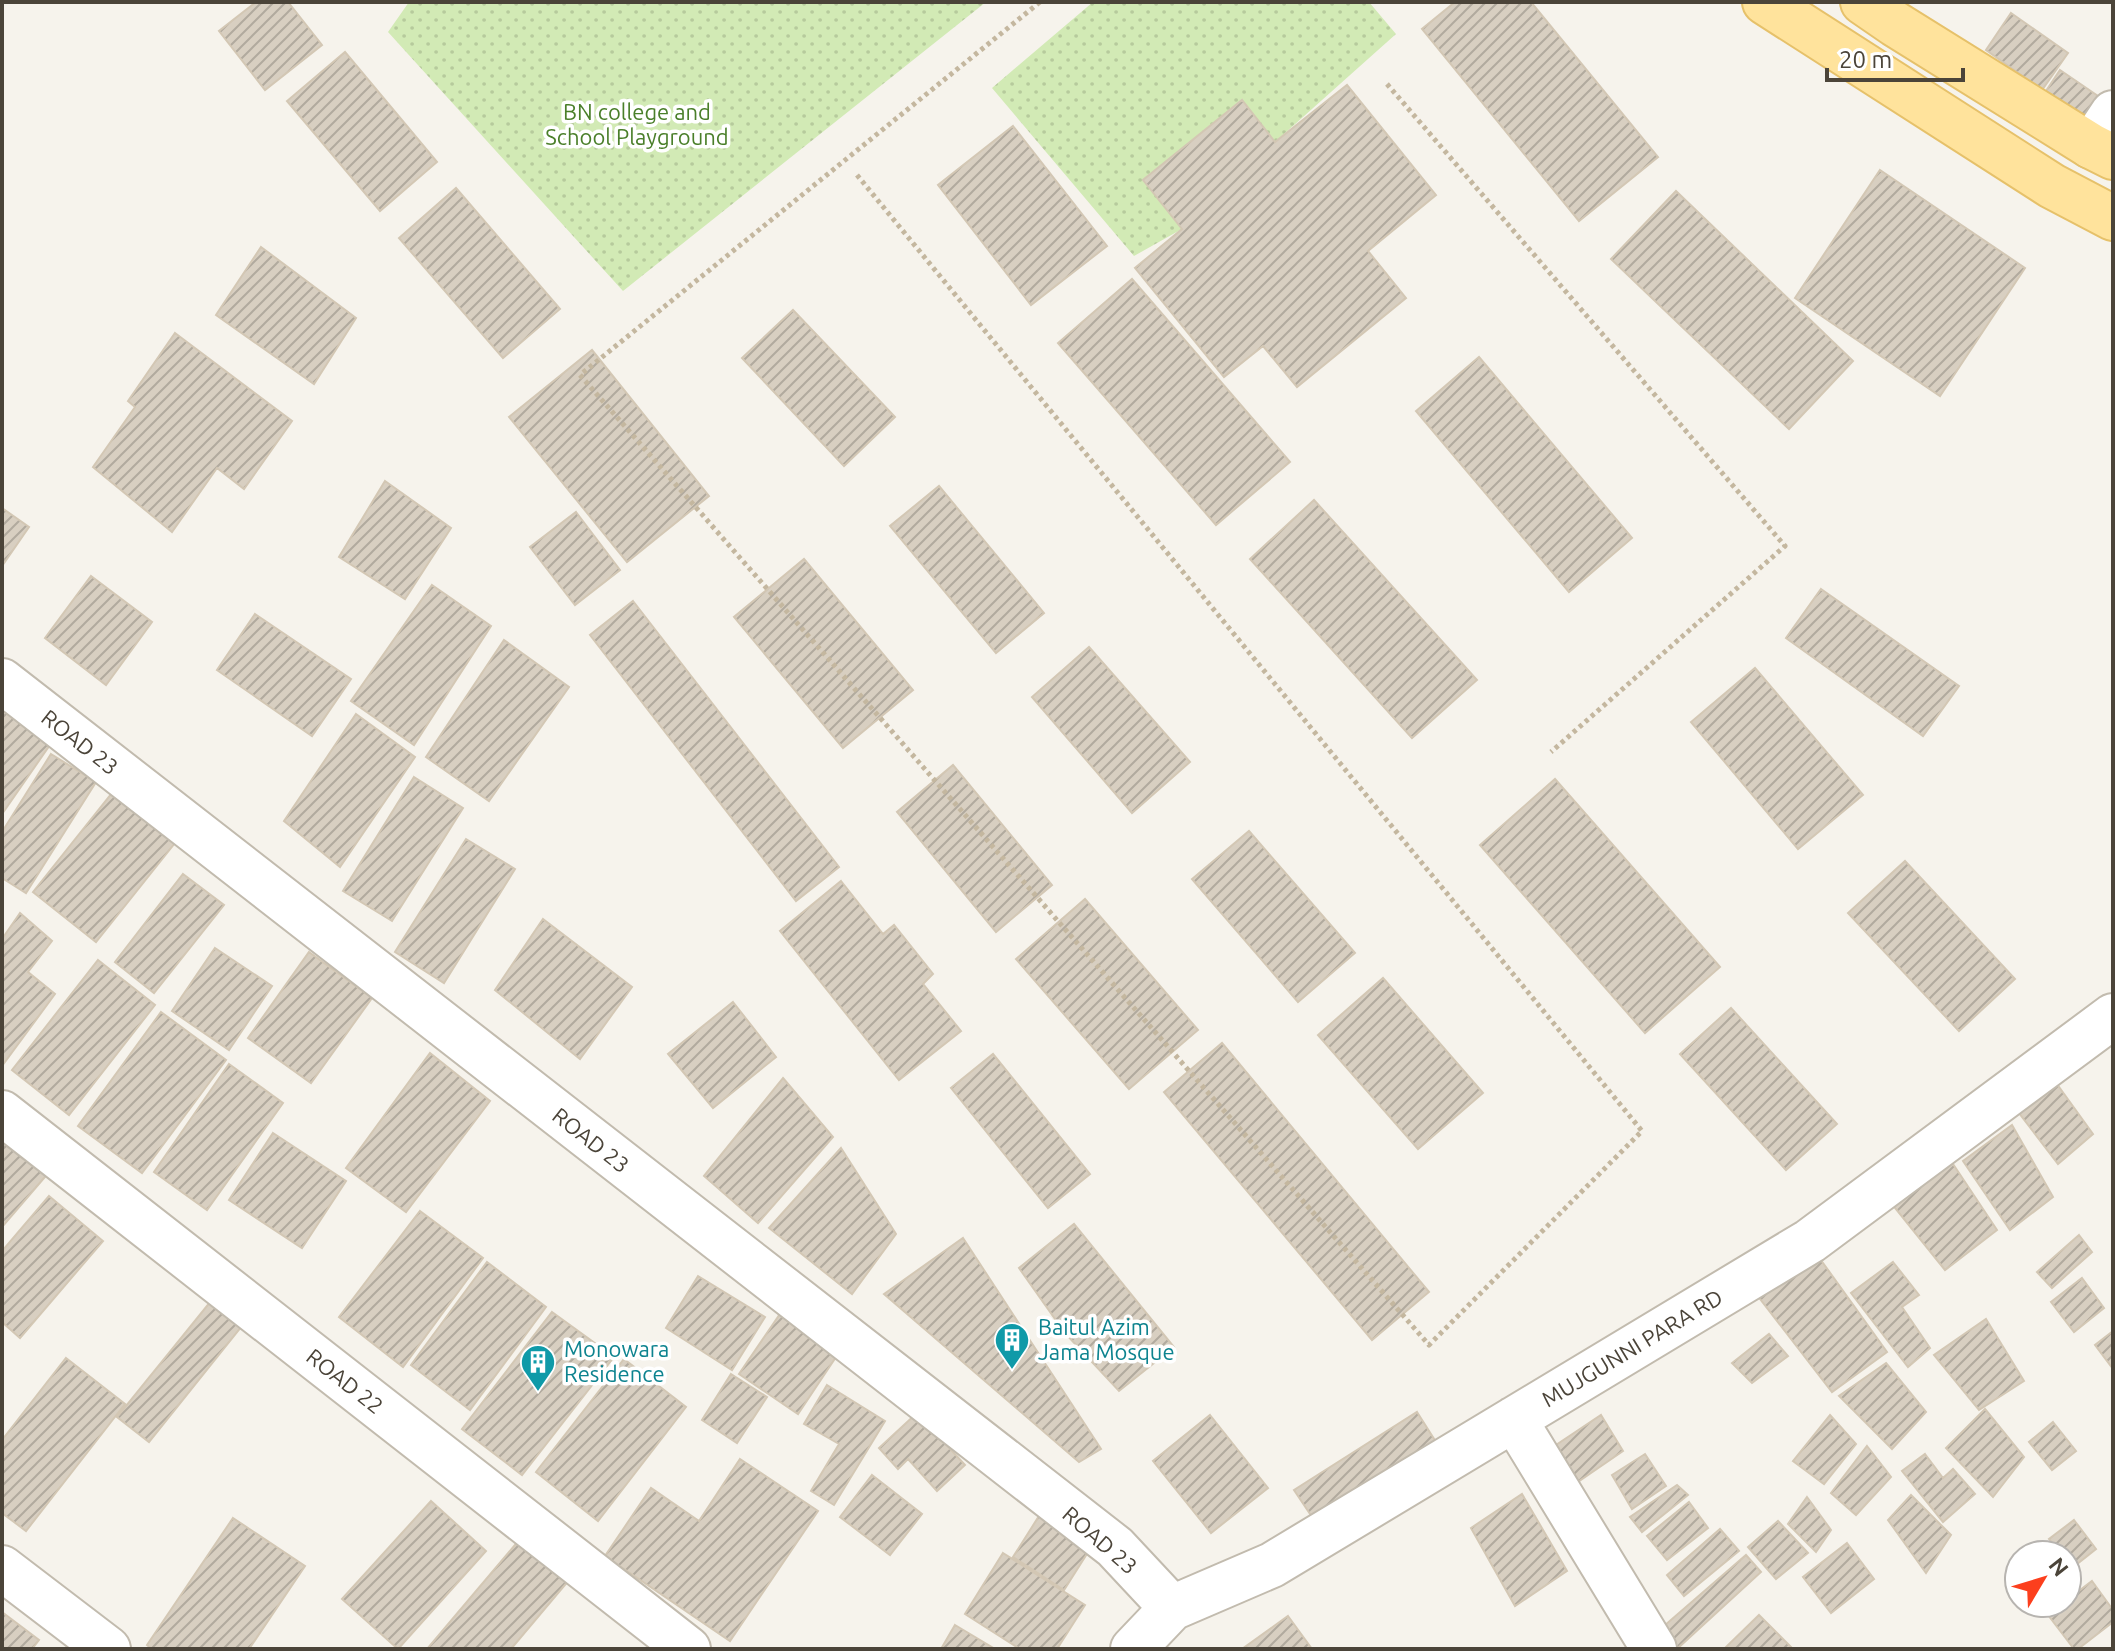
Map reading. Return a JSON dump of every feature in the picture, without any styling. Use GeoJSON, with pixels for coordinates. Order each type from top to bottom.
{"type":"FeatureCollection","features":[{"type":"Feature","properties":{"kind":"main road"},"geometry":{"type":"LineString","coordinates":[[1765,2],[2038,177],[2113,218]]}},
{"type":"Feature","properties":{"kind":"main road"},"geometry":{"type":"LineString","coordinates":[[1863,2],[1895,24],[2106,139]]}},
{"type":"Feature","properties":{"kind":"street","name":"ROAD 23"},"geometry":{"type":"LineString","coordinates":[[2,681],[1115,1547],[1172,1608]]}},
{"type":"Feature","properties":{"kind":"street","name":"MUJGUNNI PARA RD"},"geometry":{"type":"LineString","coordinates":[[1133,1649],[1172,1608],[1272,1565],[1810,1241],[2113,1016]]}},
{"type":"Feature","properties":{"kind":"street","name":"ROAD 22"},"geometry":{"type":"LineString","coordinates":[[2,1113],[688,1649]]}},
{"type":"Feature","properties":{"kind":"street"},"geometry":{"type":"LineString","coordinates":[[1514,1419],[1654,1649]]}},
{"type":"Feature","properties":{"kind":"street"},"geometry":{"type":"LineString","coordinates":[[2,1568],[108,1649]]}},
{"type":"Feature","properties":{"kind":"path"},"geometry":{"type":"LineString","coordinates":[[857,175],[1642,1131],[1429,1345],[580,375],[1040,2]]}},
{"type":"Feature","properties":{"kind":"path"},"geometry":{"type":"LineString","coordinates":[[1387,84],[1785,546],[1551,752]]}},
{"type":"Feature","properties":{"kind":"green space","name":"BN college and School Playground"},"geometry":{"type":"Polygon","coordinates":[[[409,2],[986,2],[623,291],[388,32],[409,2]]]}},
{"type":"Feature","properties":{"kind":"green space"},"geometry":{"type":"Polygon","coordinates":[[[1093,2],[1369,2],[1396,34],[1182,229],[1134,256],[992,88],[1093,2]]]}},
{"type":"Feature","properties":{"kind":"building"},"geometry":{"type":"Polygon","coordinates":[[[256,2],[288,2],[322,45],[265,90],[219,31],[256,2]]]}},
{"type":"Feature","properties":{"kind":"building"},"geometry":{"type":"Polygon","coordinates":[[[1455,2],[1531,2],[1658,157],[1579,221],[1422,29],[1455,2]]]}},
{"type":"Feature","properties":{"kind":"building"},"geometry":{"type":"Polygon","coordinates":[[[2011,13],[2068,53],[2042,90],[1986,50],[2011,13]]]}},
{"type":"Feature","properties":{"kind":"building"},"geometry":{"type":"Polygon","coordinates":[[[345,52],[437,162],[380,211],[287,101],[345,52]]]}},
{"type":"Feature","properties":{"kind":"building"},"geometry":{"type":"Polygon","coordinates":[[[2060,70],[2098,96],[2083,120],[2044,94],[2060,70]]]}},
{"type":"Feature","properties":{"kind":"building"},"geometry":{"type":"Polygon","coordinates":[[[1347,85],[1436,195],[1368,251],[1406,298],[1297,387],[1263,346],[1224,377],[1135,268],[1182,229],[1143,180],[1242,100],[1275,142],[1347,85]]]}},
{"type":"Feature","properties":{"kind":"building"},"geometry":{"type":"Polygon","coordinates":[[[1013,126],[1107,246],[1031,305],[938,185],[1013,126]]]}},
{"type":"Feature","properties":{"kind":"building"},"geometry":{"type":"Polygon","coordinates":[[[1880,170],[2025,268],[1940,396],[1795,298],[1880,170]]]}},
{"type":"Feature","properties":{"kind":"building"},"geometry":{"type":"Polygon","coordinates":[[[456,188],[560,309],[503,358],[399,238],[456,188]]]}},
{"type":"Feature","properties":{"kind":"building"},"geometry":{"type":"Polygon","coordinates":[[[1676,191],[1853,361],[1789,429],[1611,259],[1676,191]]]}},
{"type":"Feature","properties":{"kind":"building"},"geometry":{"type":"Polygon","coordinates":[[[261,247],[356,318],[314,384],[216,315],[261,247]]]}},
{"type":"Feature","properties":{"kind":"building"},"geometry":{"type":"Polygon","coordinates":[[[1132,279],[1290,462],[1216,525],[1058,343],[1132,279]]]}},
{"type":"Feature","properties":{"kind":"building"},"geometry":{"type":"Polygon","coordinates":[[[793,310],[895,417],[844,466],[742,358],[793,310]]]}},
{"type":"Feature","properties":{"kind":"building"},"geometry":{"type":"Polygon","coordinates":[[[175,333],[292,421],[244,489],[217,468],[172,532],[93,467],[135,407],[128,401],[175,333]]]}},
{"type":"Feature","properties":{"kind":"building"},"geometry":{"type":"Polygon","coordinates":[[[592,350],[709,496],[627,562],[509,417],[592,350]]]}},
{"type":"Feature","properties":{"kind":"building"},"geometry":{"type":"Polygon","coordinates":[[[1479,357],[1632,538],[1569,592],[1416,411],[1479,357]]]}},
{"type":"Feature","properties":{"kind":"building"},"geometry":{"type":"Polygon","coordinates":[[[385,481],[451,528],[405,599],[339,557],[385,481]]]}},
{"type":"Feature","properties":{"kind":"building"},"geometry":{"type":"Polygon","coordinates":[[[939,486],[1044,613],[996,653],[890,526],[939,486]]]}},
{"type":"Feature","properties":{"kind":"building"},"geometry":{"type":"Polygon","coordinates":[[[1314,500],[1477,680],[1412,738],[1250,559],[1314,500]]]}},
{"type":"Feature","properties":{"kind":"building"},"geometry":{"type":"Polygon","coordinates":[[[2,508],[29,527],[2,566],[2,508]]]}},
{"type":"Feature","properties":{"kind":"building"},"geometry":{"type":"Polygon","coordinates":[[[576,512],[620,570],[575,605],[530,547],[576,512]]]}},
{"type":"Feature","properties":{"kind":"building"},"geometry":{"type":"Polygon","coordinates":[[[804,559],[913,690],[843,748],[734,617],[804,559]]]}},
{"type":"Feature","properties":{"kind":"building"},"geometry":{"type":"Polygon","coordinates":[[[91,576],[152,622],[106,685],[45,638],[91,576]]]}},
{"type":"Feature","properties":{"kind":"building"},"geometry":{"type":"Polygon","coordinates":[[[432,585],[491,626],[414,745],[351,701],[432,585]]]}},
{"type":"Feature","properties":{"kind":"building"},"geometry":{"type":"Polygon","coordinates":[[[1821,589],[1959,686],[1923,736],[1786,638],[1821,589]]]}},
{"type":"Feature","properties":{"kind":"building"},"geometry":{"type":"Polygon","coordinates":[[[633,601],[839,867],[796,901],[590,635],[633,601]]]}},
{"type":"Feature","properties":{"kind":"building"},"geometry":{"type":"Polygon","coordinates":[[[255,614],[351,679],[312,736],[217,670],[255,614]]]}},
{"type":"Feature","properties":{"kind":"building"},"geometry":{"type":"Polygon","coordinates":[[[504,640],[569,687],[489,801],[426,757],[504,640]]]}},
{"type":"Feature","properties":{"kind":"building"},"geometry":{"type":"Polygon","coordinates":[[[1089,647],[1190,762],[1132,813],[1032,697],[1089,647]]]}},
{"type":"Feature","properties":{"kind":"building"},"geometry":{"type":"Polygon","coordinates":[[[1755,668],[1863,795],[1798,849],[1691,722],[1755,668]]]}},
{"type":"Feature","properties":{"kind":"building"},"geometry":{"type":"Polygon","coordinates":[[[2,703],[52,742],[2,814],[2,703]]]}},
{"type":"Feature","properties":{"kind":"building"},"geometry":{"type":"Polygon","coordinates":[[[356,714],[415,757],[340,867],[284,821],[356,714]]]}},
{"type":"Feature","properties":{"kind":"building"},"geometry":{"type":"Polygon","coordinates":[[[51,754],[96,782],[26,893],[2,878],[2,832],[51,754]]]}},
{"type":"Feature","properties":{"kind":"building"},"geometry":{"type":"Polygon","coordinates":[[[953,765],[1052,885],[996,932],[897,812],[953,765]]]}},
{"type":"Feature","properties":{"kind":"building"},"geometry":{"type":"Polygon","coordinates":[[[414,777],[463,808],[392,921],[343,891],[414,777]]]}},
{"type":"Feature","properties":{"kind":"building"},"geometry":{"type":"Polygon","coordinates":[[[1555,779],[1720,967],[1645,1033],[1480,845],[1555,779]]]}},
{"type":"Feature","properties":{"kind":"building"},"geometry":{"type":"Polygon","coordinates":[[[112,793],[175,843],[96,942],[33,892],[112,793]]]}},
{"type":"Feature","properties":{"kind":"building"},"geometry":{"type":"Polygon","coordinates":[[[1249,831],[1355,953],[1298,1002],[1192,879],[1249,831]]]}},
{"type":"Feature","properties":{"kind":"building"},"geometry":{"type":"Polygon","coordinates":[[[466,839],[515,869],[444,983],[395,952],[466,839]]]}},
{"type":"Feature","properties":{"kind":"building"},"geometry":{"type":"Polygon","coordinates":[[[1905,861],[2015,979],[1959,1031],[1848,913],[1905,861]]]}},
{"type":"Feature","properties":{"kind":"building"},"geometry":{"type":"Polygon","coordinates":[[[183,874],[224,905],[154,993],[115,962],[183,874]]]}},
{"type":"Feature","properties":{"kind":"building"},"geometry":{"type":"Polygon","coordinates":[[[841,881],[883,934],[894,925],[933,974],[923,984],[961,1031],[899,1080],[780,931],[841,881]]]}},
{"type":"Feature","properties":{"kind":"building"},"geometry":{"type":"Polygon","coordinates":[[[1085,899],[1198,1030],[1129,1089],[1016,959],[1085,899]]]}},
{"type":"Feature","properties":{"kind":"building"},"geometry":{"type":"Polygon","coordinates":[[[20,913],[52,941],[28,972],[55,994],[2,1066],[2,939],[20,913]]]}},
{"type":"Feature","properties":{"kind":"building"},"geometry":{"type":"Polygon","coordinates":[[[543,919],[632,987],[580,1059],[495,990],[543,919]]]}},
{"type":"Feature","properties":{"kind":"building"},"geometry":{"type":"Polygon","coordinates":[[[215,948],[272,986],[229,1050],[172,1011],[215,948]]]}},
{"type":"Feature","properties":{"kind":"building"},"geometry":{"type":"Polygon","coordinates":[[[309,952],[372,998],[311,1083],[248,1038],[309,952]]]}},
{"type":"Feature","properties":{"kind":"building"},"geometry":{"type":"Polygon","coordinates":[[[98,960],[155,1005],[69,1115],[12,1070],[98,960]]]}},
{"type":"Feature","properties":{"kind":"building"},"geometry":{"type":"Polygon","coordinates":[[[1383,978],[1483,1093],[1418,1149],[1318,1035],[1383,978]]]}},
{"type":"Feature","properties":{"kind":"building"},"geometry":{"type":"Polygon","coordinates":[[[733,1002],[776,1057],[713,1108],[668,1054],[733,1002]]]}},
{"type":"Feature","properties":{"kind":"building"},"geometry":{"type":"Polygon","coordinates":[[[1731,1008],[1837,1124],[1786,1170],[1680,1054],[1731,1008]]]}},
{"type":"Feature","properties":{"kind":"building"},"geometry":{"type":"Polygon","coordinates":[[[161,1012],[226,1060],[142,1173],[78,1126],[161,1012]]]}},
{"type":"Feature","properties":{"kind":"building"},"geometry":{"type":"Polygon","coordinates":[[[1222,1043],[1429,1292],[1372,1340],[1164,1092],[1222,1043]]]}},
{"type":"Feature","properties":{"kind":"building"},"geometry":{"type":"Polygon","coordinates":[[[430,1053],[490,1101],[406,1212],[346,1168],[430,1053]]]}},
{"type":"Feature","properties":{"kind":"building"},"geometry":{"type":"Polygon","coordinates":[[[993,1054],[1090,1174],[1048,1208],[951,1088],[993,1054]]]}},
{"type":"Feature","properties":{"kind":"building"},"geometry":{"type":"Polygon","coordinates":[[[229,1064],[283,1103],[207,1210],[154,1172],[229,1064]]]}},
{"type":"Feature","properties":{"kind":"building"},"geometry":{"type":"Polygon","coordinates":[[[2049,1073],[2093,1134],[2058,1164],[2012,1104],[2049,1073]]]}},
{"type":"Feature","properties":{"kind":"building"},"geometry":{"type":"Polygon","coordinates":[[[783,1078],[833,1137],[758,1223],[704,1176],[783,1078]]]}},
{"type":"Feature","properties":{"kind":"building"},"geometry":{"type":"Polygon","coordinates":[[[2012,1125],[2053,1197],[2010,1230],[1963,1161],[2012,1125]]]}},
{"type":"Feature","properties":{"kind":"building"},"geometry":{"type":"Polygon","coordinates":[[[2,1130],[50,1171],[2,1227],[2,1130]]]}},
{"type":"Feature","properties":{"kind":"building"},"geometry":{"type":"Polygon","coordinates":[[[273,1133],[346,1181],[302,1248],[229,1200],[273,1133]]]}},
{"type":"Feature","properties":{"kind":"building"},"geometry":{"type":"Polygon","coordinates":[[[841,1148],[896,1234],[852,1294],[769,1228],[841,1148]]]}},
{"type":"Feature","properties":{"kind":"building"},"geometry":{"type":"Polygon","coordinates":[[[1947,1155],[1997,1230],[1945,1270],[1887,1198],[1947,1155]]]}},
{"type":"Feature","properties":{"kind":"building"},"geometry":{"type":"Polygon","coordinates":[[[49,1196],[103,1241],[20,1338],[2,1322],[2,1251],[49,1196]]]}},
{"type":"Feature","properties":{"kind":"building"},"geometry":{"type":"Polygon","coordinates":[[[420,1211],[483,1258],[403,1367],[339,1317],[420,1211]]]}},
{"type":"Feature","properties":{"kind":"building"},"geometry":{"type":"Polygon","coordinates":[[[1074,1224],[1174,1347],[1119,1391],[1065,1333],[1019,1268],[1074,1224]]]}},
{"type":"Feature","properties":{"kind":"building"},"geometry":{"type":"Polygon","coordinates":[[[2079,1235],[2092,1252],[2052,1288],[2037,1272],[2079,1235]]]}},
{"type":"Feature","properties":{"kind":"building","name":"Baitul Azim Jama Mosque"},"geometry":{"type":"Polygon","coordinates":[[[963,1238],[1101,1449],[1079,1462],[884,1294],[963,1238]]]}},
{"type":"Feature","properties":{"kind":"building"},"geometry":{"type":"Polygon","coordinates":[[[1818,1256],[1887,1352],[1832,1392],[1757,1295],[1818,1256]]]}},
{"type":"Feature","properties":{"kind":"building"},"geometry":{"type":"Polygon","coordinates":[[[487,1262],[546,1307],[470,1410],[411,1365],[487,1262]]]}},
{"type":"Feature","properties":{"kind":"building"},"geometry":{"type":"Polygon","coordinates":[[[1893,1262],[1919,1295],[1902,1307],[1930,1348],[1908,1367],[1851,1293],[1893,1262]]]}},
{"type":"Feature","properties":{"kind":"building"},"geometry":{"type":"Polygon","coordinates":[[[698,1276],[765,1317],[732,1370],[666,1328],[698,1276]]]}},
{"type":"Feature","properties":{"kind":"building"},"geometry":{"type":"Polygon","coordinates":[[[2082,1278],[2104,1308],[2074,1332],[2051,1302],[2082,1278]]]}},
{"type":"Feature","properties":{"kind":"building"},"geometry":{"type":"Polygon","coordinates":[[[211,1301],[242,1326],[149,1442],[117,1417],[211,1301]]]}},
{"type":"Feature","properties":{"kind":"building"},"geometry":{"type":"Polygon","coordinates":[[[782,1311],[840,1351],[798,1414],[739,1374],[782,1311]]]}},
{"type":"Feature","properties":{"kind":"building","name":"Monowara Residence"},"geometry":{"type":"Polygon","coordinates":[[[552,1312],[614,1357],[522,1475],[462,1429],[552,1312]]]}},
{"type":"Feature","properties":{"kind":"building"},"geometry":{"type":"Polygon","coordinates":[[[1986,1319],[2024,1381],[1979,1410],[1934,1355],[1986,1319]]]}},
{"type":"Feature","properties":{"kind":"building"},"geometry":{"type":"Polygon","coordinates":[[[2113,1331],[2113,1369],[2095,1345],[2113,1331]]]}},
{"type":"Feature","properties":{"kind":"building"},"geometry":{"type":"Polygon","coordinates":[[[1769,1334],[1788,1356],[1752,1383],[1732,1363],[1769,1334]]]}},
{"type":"Feature","properties":{"kind":"building"},"geometry":{"type":"Polygon","coordinates":[[[66,1358],[125,1404],[26,1531],[2,1513],[2,1440],[66,1358]]]}},
{"type":"Feature","properties":{"kind":"building"},"geometry":{"type":"Polygon","coordinates":[[[624,1359],[686,1407],[598,1521],[536,1472],[624,1359]]]}},
{"type":"Feature","properties":{"kind":"building"},"geometry":{"type":"Polygon","coordinates":[[[1886,1363],[1926,1412],[1892,1449],[1839,1396],[1886,1363]]]}},
{"type":"Feature","properties":{"kind":"building"},"geometry":{"type":"Polygon","coordinates":[[[731,1374],[767,1397],[737,1443],[702,1420],[731,1374]]]}},
{"type":"Feature","properties":{"kind":"building"},"geometry":{"type":"Polygon","coordinates":[[[827,1385],[885,1421],[834,1505],[811,1491],[839,1444],[804,1424],[827,1385]]]}},
{"type":"Feature","properties":{"kind":"building"},"geometry":{"type":"Polygon","coordinates":[[[1985,1409],[2024,1457],[1993,1497],[1946,1448],[1985,1409]]]}},
{"type":"Feature","properties":{"kind":"building"},"geometry":{"type":"Polygon","coordinates":[[[1417,1412],[1436,1442],[1314,1520],[1294,1490],[1417,1412]]]}},
{"type":"Feature","properties":{"kind":"building"},"geometry":{"type":"Polygon","coordinates":[[[917,1413],[965,1465],[937,1491],[908,1459],[898,1469],[879,1448],[917,1413]]]}},
{"type":"Feature","properties":{"kind":"building"},"geometry":{"type":"Polygon","coordinates":[[[1210,1415],[1268,1488],[1211,1533],[1153,1461],[1210,1415]]]}},
{"type":"Feature","properties":{"kind":"building"},"geometry":{"type":"Polygon","coordinates":[[[1601,1415],[1623,1451],[1569,1488],[1547,1451],[1601,1415]]]}},
{"type":"Feature","properties":{"kind":"building"},"geometry":{"type":"Polygon","coordinates":[[[1830,1415],[1856,1444],[1824,1484],[1793,1461],[1830,1415]]]}},
{"type":"Feature","properties":{"kind":"building"},"geometry":{"type":"Polygon","coordinates":[[[2053,1422],[2076,1451],[2052,1470],[2029,1442],[2053,1422]]]}},
{"type":"Feature","properties":{"kind":"building"},"geometry":{"type":"Polygon","coordinates":[[[1867,1446],[1891,1477],[1856,1515],[1831,1493],[1867,1446]]]}},
{"type":"Feature","properties":{"kind":"building"},"geometry":{"type":"Polygon","coordinates":[[[1645,1454],[1666,1486],[1632,1509],[1612,1475],[1645,1454]]]}},
{"type":"Feature","properties":{"kind":"building"},"geometry":{"type":"Polygon","coordinates":[[[1925,1454],[1943,1478],[1953,1469],[1975,1494],[1943,1522],[1902,1471],[1925,1454]]]}},
{"type":"Feature","properties":{"kind":"building"},"geometry":{"type":"Polygon","coordinates":[[[740,1459],[818,1511],[730,1641],[605,1556],[651,1488],[699,1521],[740,1459]]]}},
{"type":"Feature","properties":{"kind":"building"},"geometry":{"type":"Polygon","coordinates":[[[872,1475],[922,1514],[890,1555],[840,1517],[872,1475]]]}},
{"type":"Feature","properties":{"kind":"building"},"geometry":{"type":"Polygon","coordinates":[[[1677,1485],[1688,1495],[1642,1532],[1630,1517],[1677,1485]]]}},
{"type":"Feature","properties":{"kind":"building"},"geometry":{"type":"Polygon","coordinates":[[[1522,1494],[1567,1571],[1515,1606],[1471,1528],[1522,1494]]]}},
{"type":"Feature","properties":{"kind":"building"},"geometry":{"type":"Polygon","coordinates":[[[1911,1495],[1951,1535],[1926,1573],[1888,1520],[1911,1495]]]}},
{"type":"Feature","properties":{"kind":"building"},"geometry":{"type":"Polygon","coordinates":[[[1807,1497],[1831,1530],[1816,1552],[1788,1524],[1807,1497]]]}},
{"type":"Feature","properties":{"kind":"building"},"geometry":{"type":"Polygon","coordinates":[[[431,1501],[486,1551],[398,1649],[342,1599],[431,1501]]]}},
{"type":"Feature","properties":{"kind":"building"},"geometry":{"type":"Polygon","coordinates":[[[1689,1502],[1708,1528],[1667,1560],[1647,1536],[1689,1502]]]}},
{"type":"Feature","properties":{"kind":"building"},"geometry":{"type":"Polygon","coordinates":[[[1039,1516],[1090,1549],[1064,1590],[1013,1557],[1039,1516]]]}},
{"type":"Feature","properties":{"kind":"building"},"geometry":{"type":"Polygon","coordinates":[[[233,1518],[305,1566],[249,1649],[152,1649],[147,1645],[233,1518]]]}},
{"type":"Feature","properties":{"kind":"building"},"geometry":{"type":"Polygon","coordinates":[[[2074,1520],[2096,1549],[2083,1559],[2083,1539],[2049,1539],[2074,1520]]]}},
{"type":"Feature","properties":{"kind":"building"},"geometry":{"type":"Polygon","coordinates":[[[1778,1521],[1808,1553],[1776,1579],[1748,1547],[1778,1521]]]}},
{"type":"Feature","properties":{"kind":"building"},"geometry":{"type":"Polygon","coordinates":[[[1720,1529],[1739,1551],[1684,1596],[1667,1575],[1720,1529]]]}},
{"type":"Feature","properties":{"kind":"building"},"geometry":{"type":"Polygon","coordinates":[[[520,1539],[569,1580],[511,1649],[427,1649],[520,1539]]]}},
{"type":"Feature","properties":{"kind":"building"},"geometry":{"type":"Polygon","coordinates":[[[1847,1543],[1874,1579],[1831,1613],[1803,1577],[1847,1543]]]}},
{"type":"Feature","properties":{"kind":"building"},"geometry":{"type":"Polygon","coordinates":[[[1003,1553],[1085,1605],[1057,1649],[1020,1649],[965,1614],[1003,1553]]]}},
{"type":"Feature","properties":{"kind":"building"},"geometry":{"type":"Polygon","coordinates":[[[1746,1555],[1761,1572],[1677,1649],[1672,1649],[1657,1632],[1746,1555]]]}},
{"type":"Feature","properties":{"kind":"building"},"geometry":{"type":"Polygon","coordinates":[[[2092,1581],[2113,1610],[2113,1622],[2074,1649],[2051,1619],[2083,1619],[2083,1588],[2092,1581]]]}},
{"type":"Feature","properties":{"kind":"building"},"geometry":{"type":"Polygon","coordinates":[[[2,1612],[39,1640],[32,1649],[2,1649],[2,1612]]]}},
{"type":"Feature","properties":{"kind":"building"},"geometry":{"type":"Polygon","coordinates":[[[1759,1615],[1793,1649],[1724,1649],[1759,1615]]]}},
{"type":"Feature","properties":{"kind":"building"},"geometry":{"type":"Polygon","coordinates":[[[1288,1616],[1312,1649],[1242,1649],[1288,1616]]]}},
{"type":"Feature","properties":{"kind":"building"},"geometry":{"type":"Polygon","coordinates":[[[955,1625],[995,1649],[941,1649],[955,1625]]]}},
{"type":"Feature","properties":{"kind":"place","name":"Baitul Azim Jama Mosque"},"geometry":{"type":"Point","coordinates":[1012,1371]}},
{"type":"Feature","properties":{"kind":"place","name":"Monowara Residence"},"geometry":{"type":"Point","coordinates":[538,1393]}}]}
